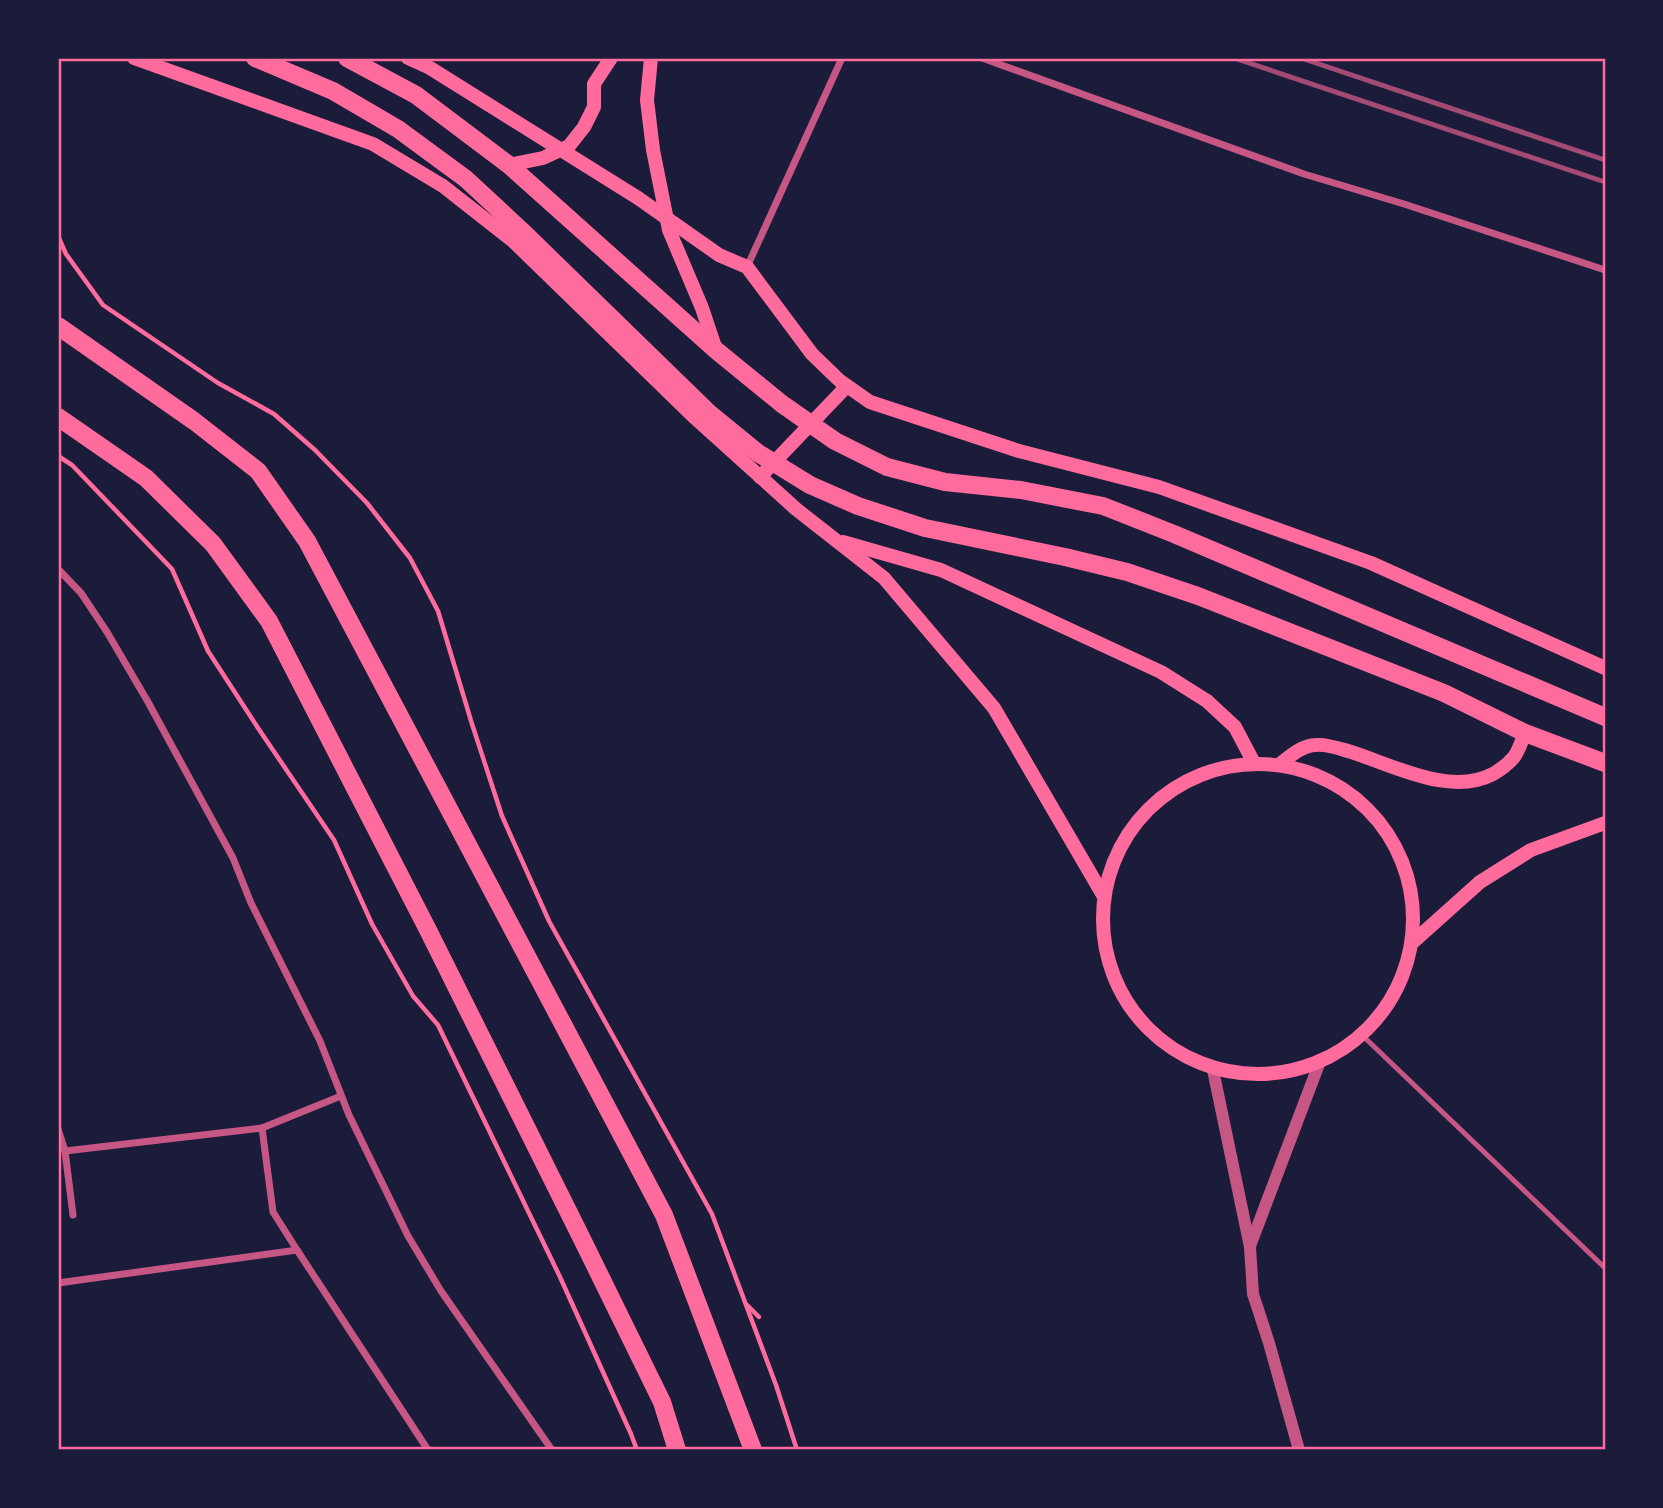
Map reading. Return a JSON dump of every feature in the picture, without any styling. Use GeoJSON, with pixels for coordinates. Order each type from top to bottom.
{"type":"FeatureCollection","features":[{"type":"Feature","properties":{"kind":"main road"},"geometry":{"type":"LineString","coordinates":[[134,58],[159,62],[373,144],[443,186],[513,241],[760,477],[884,578],[994,708],[1103,895]]}},
{"type":"Feature","properties":{"kind":"main road"},"geometry":{"type":"LineString","coordinates":[[255,58],[334,91],[398,129],[466,179],[709,413],[758,453],[810,485],[858,506],[925,528],[1065,556],[1127,572],[1198,596],[1444,693],[1525,733],[1605,763]]}},
{"type":"Feature","properties":{"kind":"main road"},"geometry":{"type":"LineString","coordinates":[[347,58],[416,95],[509,165],[717,351],[782,404],[835,441],[887,467],[945,482],[1021,490],[1103,506],[1604,717]]}},
{"type":"Feature","properties":{"kind":"main road"},"geometry":{"type":"LineString","coordinates":[[408,58],[430,68],[638,198],[719,255],[747,267],[812,354],[840,381],[870,402],[1019,451],[1159,487],[1371,563],[1605,668]]}},
{"type":"Feature","properties":{"kind":"main road"},"geometry":{"type":"LineString","coordinates":[[509,165],[543,158],[569,146],[584,127],[594,107],[594,85],[611,58]]}},
{"type":"Feature","properties":{"kind":"main road"},"geometry":{"type":"LineString","coordinates":[[650,58],[647,100],[653,150],[669,230],[717,351]]}},
{"type":"Feature","properties":{"kind":"main road"},"geometry":{"type":"LineString","coordinates":[[58,326],[194,421],[258,471],[307,541],[664,1215],[753,1450]]}},
{"type":"Feature","properties":{"kind":"main road"},"geometry":{"type":"LineString","coordinates":[[760,477],[847,386]]}},
{"type":"Feature","properties":{"kind":"main road"},"geometry":{"type":"LineString","coordinates":[[58,417],[146,478],[213,544],[269,621],[428,930],[582,1239],[662,1402],[677,1450]]}},
{"type":"Feature","properties":{"kind":"main road"},"geometry":{"type":"LineString","coordinates":[[835,539],[941,570],[1161,673],[1207,701],[1235,727],[1254,764]]}},
{"type":"Feature","properties":{"kind":"main road"},"geometry":{"type":"LineString","coordinates":[[1279,765],[1298,750],[1315,744],[1338,748],[1417,775],[1454,783],[1482,779],[1501,769],[1514,757],[1525,733]]}},
{"type":"Feature","properties":{"kind":"main road"},"geometry":{"type":"LineString","coordinates":[[1254,764],[1279,765],[1326,779],[1366,807],[1396,847],[1412,893],[1413,942],[1396,993],[1363,1036],[1319,1064],[1266,1076],[1213,1069],[1149,1032],[1109,969],[1103,895],[1121,844],[1154,802],[1200,774],[1254,764]]}},
{"type":"Feature","properties":{"kind":"main road"},"geometry":{"type":"LineString","coordinates":[[1413,942],[1480,882],[1531,850],[1605,823]]}},
{"type":"Feature","properties":{"kind":"street"},"geometry":{"type":"LineString","coordinates":[[747,267],[842,58]]}},
{"type":"Feature","properties":{"kind":"street"},"geometry":{"type":"LineString","coordinates":[[982,58],[1304,174],[1405,204],[1605,270]]}},
{"type":"Feature","properties":{"kind":"street"},"geometry":{"type":"LineString","coordinates":[[58,569],[81,593],[107,632],[233,858],[251,903],[320,1041],[349,1115],[408,1236],[441,1291],[552,1450]]}},
{"type":"Feature","properties":{"kind":"street"},"geometry":{"type":"LineString","coordinates":[[1250,1247],[1319,1064]]}},
{"type":"Feature","properties":{"kind":"street"},"geometry":{"type":"LineString","coordinates":[[1213,1069],[1250,1247],[1253,1294],[1299,1450]]}},
{"type":"Feature","properties":{"kind":"street"},"geometry":{"type":"LineString","coordinates":[[65,1151],[262,1128],[341,1096]]}},
{"type":"Feature","properties":{"kind":"street"},"geometry":{"type":"LineString","coordinates":[[262,1128],[273,1212],[428,1450]]}},
{"type":"Feature","properties":{"kind":"street"},"geometry":{"type":"LineString","coordinates":[[58,1129],[65,1151],[73,1215]]}},
{"type":"Feature","properties":{"kind":"street"},"geometry":{"type":"LineString","coordinates":[[58,1283],[297,1250]]}},
{"type":"Feature","properties":{"kind":"lane"},"geometry":{"type":"LineString","coordinates":[[1363,1036],[1605,1268]]}},
{"type":"Feature","properties":{"kind":"path"},"geometry":{"type":"LineString","coordinates":[[58,236],[66,254],[103,305],[218,383],[274,414],[315,450],[367,503],[410,558],[438,611],[502,816],[549,921],[712,1214],[776,1385],[797,1450]]}},
{"type":"Feature","properties":{"kind":"path"},"geometry":{"type":"LineString","coordinates":[[58,456],[72,465],[172,569],[208,650],[334,840],[372,924],[413,996],[438,1026],[560,1277],[637,1450]]}},
{"type":"Feature","properties":{"kind":"path"},"geometry":{"type":"LineString","coordinates":[[744,1302],[759,1317]]}},
{"type":"Feature","properties":{"kind":"railway"},"geometry":{"type":"LineString","coordinates":[[1234,58],[1605,182]]}},
{"type":"Feature","properties":{"kind":"railway"},"geometry":{"type":"LineString","coordinates":[[1301,58],[1605,160]]}}]}
